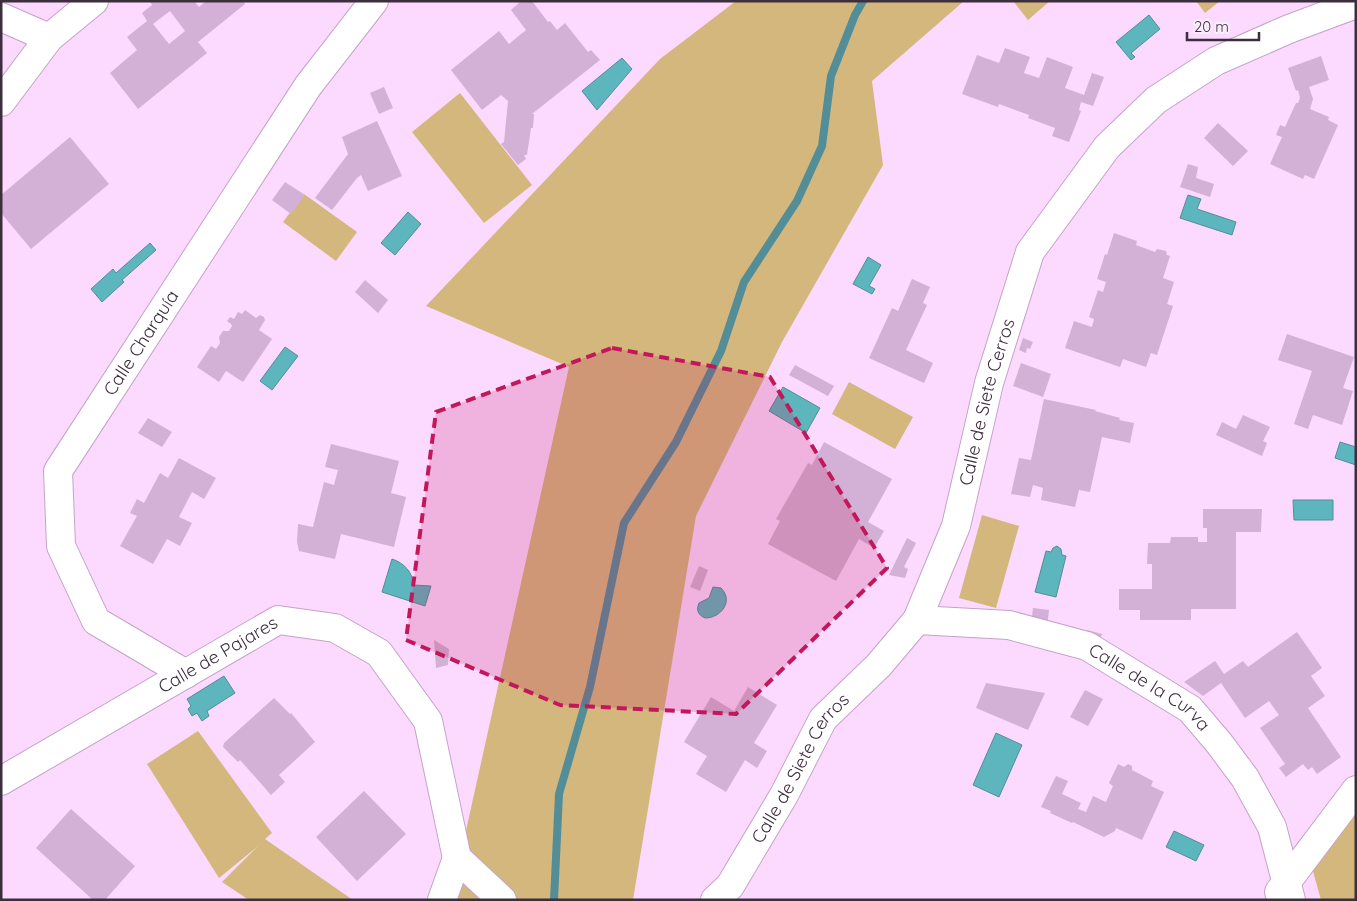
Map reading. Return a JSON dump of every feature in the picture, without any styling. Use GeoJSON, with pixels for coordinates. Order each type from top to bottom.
{"type":"FeatureCollection","features":[{"type":"Feature","properties":{"kind":"street"},"geometry":{"type":"LineString","coordinates":[[1,102],[49,38],[94,1]]}},
{"type":"Feature","properties":{"kind":"street","name":"Calle Charquía"},"geometry":{"type":"LineString","coordinates":[[186,674],[96,621],[61,546],[58,471],[308,86],[374,1]]}},
{"type":"Feature","properties":{"kind":"street","name":"Calle de Siete Cerros"},"geometry":{"type":"LineString","coordinates":[[715,900],[730,886],[774,812],[823,719],[879,665],[917,620],[956,526],[989,382],[1030,252],[1108,147],[1156,100],[1216,61],[1289,29],[1356,4]]}},
{"type":"Feature","properties":{"kind":"street"},"geometry":{"type":"LineString","coordinates":[[1,17],[49,38]]}},
{"type":"Feature","properties":{"kind":"street","name":"Calle de Pajares"},"geometry":{"type":"LineString","coordinates":[[1,781],[278,620],[334,628],[379,653],[428,721],[457,858]]}},
{"type":"Feature","properties":{"kind":"street","name":"Calle de la Curva"},"geometry":{"type":"LineString","coordinates":[[917,620],[1009,625],[1087,646],[1190,709],[1240,771],[1272,827],[1284,894]]}},
{"type":"Feature","properties":{"kind":"street"},"geometry":{"type":"LineString","coordinates":[[1284,894],[1356,790]]}},
{"type":"Feature","properties":{"kind":"street"},"geometry":{"type":"LineString","coordinates":[[442,900],[457,858],[502,900]]}},
{"type":"Feature","properties":{"kind":"highlighted area"},"geometry":{"type":"Polygon","coordinates":[[[612,348],[770,377],[887,568],[736,714],[560,705],[406,640],[436,412],[612,348]]]}},
{"type":"Feature","properties":{"kind":"shaded area"},"geometry":{"type":"Polygon","coordinates":[[[736,1],[964,1],[872,81],[883,165],[782,342],[696,516],[633,900],[444,900],[465,835],[569,367],[426,306],[660,59],[736,1]]]}},
{"type":"Feature","properties":{"kind":"shaded area"},"geometry":{"type":"Polygon","coordinates":[[[1013,1],[1050,1],[1028,20],[1013,1]]]}},
{"type":"Feature","properties":{"kind":"shaded area"},"geometry":{"type":"Polygon","coordinates":[[[1196,1],[1220,1],[1205,13],[1196,1]]]}},
{"type":"Feature","properties":{"kind":"shaded area"},"geometry":{"type":"Polygon","coordinates":[[[1149,15],[1160,29],[1131,53],[1135,57],[1131,60],[1116,42],[1149,15]]]}},
{"type":"Feature","properties":{"kind":"shaded area"},"geometry":{"type":"Polygon","coordinates":[[[622,58],[632,69],[597,110],[582,91],[622,58]]]}},
{"type":"Feature","properties":{"kind":"shaded area"},"geometry":{"type":"Polygon","coordinates":[[[460,93],[532,185],[484,223],[412,132],[460,93]]]}},
{"type":"Feature","properties":{"kind":"shaded area"},"geometry":{"type":"Polygon","coordinates":[[[304,194],[357,232],[336,261],[283,222],[304,194]]]}},
{"type":"Feature","properties":{"kind":"shaded area"},"geometry":{"type":"Polygon","coordinates":[[[1188,195],[1201,199],[1197,209],[1236,222],[1232,235],[1180,218],[1188,195]]]}},
{"type":"Feature","properties":{"kind":"shaded area"},"geometry":{"type":"Polygon","coordinates":[[[408,212],[421,224],[395,255],[381,243],[408,212]]]}},
{"type":"Feature","properties":{"kind":"shaded area"},"geometry":{"type":"Polygon","coordinates":[[[150,243],[156,250],[122,280],[124,282],[102,302],[91,289],[113,269],[116,273],[150,243]]]}},
{"type":"Feature","properties":{"kind":"shaded area"},"geometry":{"type":"Polygon","coordinates":[[[868,257],[881,265],[869,286],[875,289],[872,294],[853,284],[868,257]]]}},
{"type":"Feature","properties":{"kind":"shaded area"},"geometry":{"type":"Polygon","coordinates":[[[285,347],[298,356],[272,390],[260,381],[285,347]]]}},
{"type":"Feature","properties":{"kind":"shaded area"},"geometry":{"type":"Polygon","coordinates":[[[849,382],[913,417],[895,449],[832,414],[849,382]]]}},
{"type":"Feature","properties":{"kind":"shaded area"},"geometry":{"type":"Polygon","coordinates":[[[783,387],[820,408],[806,433],[769,411],[783,387]]]}},
{"type":"Feature","properties":{"kind":"shaded area"},"geometry":{"type":"Polygon","coordinates":[[[1340,442],[1356,447],[1356,465],[1335,458],[1340,442]]]}},
{"type":"Feature","properties":{"kind":"shaded area"},"geometry":{"type":"Polygon","coordinates":[[[1293,500],[1333,500],[1333,520],[1294,520],[1293,500]]]}},
{"type":"Feature","properties":{"kind":"shaded area"},"geometry":{"type":"Polygon","coordinates":[[[982,515],[1019,526],[996,608],[959,598],[982,515]]]}},
{"type":"Feature","properties":{"kind":"shaded area"},"geometry":{"type":"Polygon","coordinates":[[[1057,546],[1061,549],[1062,555],[1066,556],[1056,597],[1035,592],[1046,551],[1051,552],[1057,546]]]}},
{"type":"Feature","properties":{"kind":"shaded area"},"geometry":{"type":"Polygon","coordinates":[[[392,559],[410,572],[413,585],[431,586],[425,606],[382,592],[392,559]]]}},
{"type":"Feature","properties":{"kind":"shaded area"},"geometry":{"type":"Polygon","coordinates":[[[713,587],[721,588],[725,593],[726,603],[721,612],[705,618],[698,612],[698,606],[699,603],[709,598],[713,587]]]}},
{"type":"Feature","properties":{"kind":"shaded area"},"geometry":{"type":"Polygon","coordinates":[[[224,676],[235,693],[207,711],[209,716],[202,721],[197,713],[192,716],[188,709],[191,706],[187,699],[224,676]]]}},
{"type":"Feature","properties":{"kind":"shaded area"},"geometry":{"type":"Polygon","coordinates":[[[198,731],[272,833],[265,839],[353,900],[249,900],[222,882],[258,846],[219,878],[147,764],[198,731]]]}},
{"type":"Feature","properties":{"kind":"shaded area"},"geometry":{"type":"Polygon","coordinates":[[[996,733],[1022,745],[999,797],[973,785],[996,733]]]}},
{"type":"Feature","properties":{"kind":"shaded area"},"geometry":{"type":"Polygon","coordinates":[[[1356,807],[1356,900],[1321,900],[1312,868],[1356,807]]]}},
{"type":"Feature","properties":{"kind":"shaded area"},"geometry":{"type":"Polygon","coordinates":[[[1174,831],[1204,845],[1196,861],[1166,847],[1174,831]]]}},
{"type":"Feature","properties":{"kind":"building"},"geometry":{"type":"Polygon","coordinates":[[[150,1],[194,1],[199,7],[206,1],[243,1],[245,4],[198,42],[207,53],[138,109],[110,73],[137,50],[127,37],[147,21],[142,13],[152,5],[150,1]],[[170,11],[153,24],[169,44],[185,31],[170,11]]]}},
{"type":"Feature","properties":{"kind":"building"},"geometry":{"type":"Polygon","coordinates":[[[521,1],[532,1],[548,22],[550,21],[557,30],[565,23],[588,52],[591,50],[600,60],[532,114],[534,114],[533,128],[531,128],[527,155],[524,155],[526,159],[518,165],[501,144],[504,142],[508,101],[501,95],[482,110],[451,70],[499,31],[509,44],[526,30],[511,10],[521,1]]]}},
{"type":"Feature","properties":{"kind":"building"},"geometry":{"type":"Polygon","coordinates":[[[1005,48],[1030,57],[1024,73],[1039,78],[1047,57],[1073,67],[1065,88],[1084,95],[1092,73],[1104,77],[1093,106],[1081,102],[1079,110],[1081,111],[1069,142],[1052,136],[1055,128],[1028,118],[1029,115],[999,104],[998,107],[962,94],[977,55],[999,63],[1005,48]]]}},
{"type":"Feature","properties":{"kind":"building"},"geometry":{"type":"Polygon","coordinates":[[[1321,56],[1329,80],[1309,87],[1313,99],[1310,109],[1329,117],[1328,120],[1338,125],[1314,179],[1305,175],[1303,179],[1270,164],[1282,137],[1276,135],[1280,125],[1285,127],[1300,98],[1288,68],[1321,56]]]}},
{"type":"Feature","properties":{"kind":"building"},"geometry":{"type":"Polygon","coordinates":[[[384,87],[393,108],[379,114],[370,93],[384,87]]]}},
{"type":"Feature","properties":{"kind":"building"},"geometry":{"type":"Polygon","coordinates":[[[377,121],[402,176],[368,191],[361,175],[332,210],[315,198],[348,154],[342,137],[377,121]]]}},
{"type":"Feature","properties":{"kind":"building"},"geometry":{"type":"Polygon","coordinates":[[[1218,123],[1248,151],[1233,166],[1204,138],[1218,123]]]}},
{"type":"Feature","properties":{"kind":"building"},"geometry":{"type":"Polygon","coordinates":[[[70,137],[109,184],[31,249],[1,213],[1,195],[70,137]]]}},
{"type":"Feature","properties":{"kind":"building"},"geometry":{"type":"Polygon","coordinates":[[[1188,164],[1198,167],[1196,178],[1214,184],[1210,197],[1180,187],[1188,164]]]}},
{"type":"Feature","properties":{"kind":"building"},"geometry":{"type":"Polygon","coordinates":[[[285,182],[305,195],[291,214],[272,200],[285,182]]]}},
{"type":"Feature","properties":{"kind":"building"},"geometry":{"type":"Polygon","coordinates":[[[1114,233],[1137,241],[1136,245],[1155,252],[1157,249],[1166,251],[1167,255],[1170,256],[1163,278],[1174,282],[1167,304],[1173,306],[1157,355],[1151,353],[1146,367],[1123,359],[1120,367],[1065,348],[1074,321],[1092,327],[1094,319],[1089,317],[1098,290],[1103,292],[1106,282],[1097,279],[1114,233]]]}},
{"type":"Feature","properties":{"kind":"building"},"geometry":{"type":"Polygon","coordinates":[[[912,279],[930,287],[923,303],[927,305],[906,350],[933,363],[924,383],[869,358],[892,308],[898,311],[912,279]]]}},
{"type":"Feature","properties":{"kind":"building"},"geometry":{"type":"Polygon","coordinates":[[[365,280],[388,300],[378,313],[355,292],[365,280]]]}},
{"type":"Feature","properties":{"kind":"building"},"geometry":{"type":"Polygon","coordinates":[[[245,310],[256,318],[260,315],[264,317],[265,320],[259,330],[272,339],[243,382],[226,371],[219,382],[197,367],[211,346],[216,349],[220,343],[219,337],[223,331],[229,331],[232,326],[227,321],[230,317],[234,319],[238,312],[242,314],[245,310]]]}},
{"type":"Feature","properties":{"kind":"building"},"geometry":{"type":"Polygon","coordinates":[[[1287,334],[1354,357],[1343,388],[1353,391],[1342,425],[1313,415],[1308,429],[1294,424],[1312,371],[1278,360],[1287,334]]]}},
{"type":"Feature","properties":{"kind":"building"},"geometry":{"type":"Polygon","coordinates":[[[1023,338],[1033,342],[1030,349],[1027,348],[1026,353],[1019,350],[1023,338]]]}},
{"type":"Feature","properties":{"kind":"building"},"geometry":{"type":"Polygon","coordinates":[[[1021,363],[1051,374],[1043,397],[1013,386],[1021,363]]]}},
{"type":"Feature","properties":{"kind":"building"},"geometry":{"type":"Polygon","coordinates":[[[795,365],[834,386],[828,396],[789,375],[795,365]]]}},
{"type":"Feature","properties":{"kind":"building"},"geometry":{"type":"Polygon","coordinates":[[[1044,399],[1096,410],[1120,418],[1119,420],[1134,423],[1130,443],[1102,437],[1090,492],[1079,490],[1075,507],[1041,500],[1043,488],[1033,485],[1030,497],[1011,494],[1019,458],[1031,460],[1044,399]]]}},
{"type":"Feature","properties":{"kind":"building"},"geometry":{"type":"Polygon","coordinates":[[[1243,415],[1270,427],[1263,441],[1267,443],[1262,456],[1216,435],[1222,422],[1236,429],[1243,415]]]}},
{"type":"Feature","properties":{"kind":"building"},"geometry":{"type":"Polygon","coordinates":[[[148,418],[172,432],[162,447],[138,433],[148,418]]]}},
{"type":"Feature","properties":{"kind":"building"},"geometry":{"type":"Polygon","coordinates":[[[824,442],[892,479],[868,522],[884,531],[874,548],[859,539],[836,581],[768,544],[780,521],[776,519],[808,463],[812,465],[824,442]]]}},
{"type":"Feature","properties":{"kind":"building"},"geometry":{"type":"Polygon","coordinates":[[[331,444],[399,461],[391,493],[406,497],[394,547],[341,534],[335,559],[299,551],[297,542],[298,524],[313,527],[324,482],[334,485],[338,470],[325,467],[331,444]]]}},
{"type":"Feature","properties":{"kind":"building"},"geometry":{"type":"Polygon","coordinates":[[[179,458],[216,478],[204,499],[192,492],[179,517],[192,523],[180,546],[167,539],[153,564],[120,546],[137,516],[130,513],[137,499],[144,503],[160,473],[168,478],[179,458]]]}},
{"type":"Feature","properties":{"kind":"building"},"geometry":{"type":"Polygon","coordinates":[[[1203,509],[1262,509],[1261,532],[1236,532],[1236,609],[1191,609],[1191,620],[1140,620],[1140,610],[1119,610],[1119,589],[1152,589],[1152,564],[1147,564],[1148,543],[1170,543],[1171,537],[1198,537],[1198,542],[1207,542],[1207,528],[1203,528],[1203,509]]]}},
{"type":"Feature","properties":{"kind":"building"},"geometry":{"type":"Polygon","coordinates":[[[907,538],[916,543],[904,567],[908,569],[905,578],[889,575],[907,538]]]}},
{"type":"Feature","properties":{"kind":"building"},"geometry":{"type":"Polygon","coordinates":[[[699,566],[708,570],[700,591],[690,587],[699,566]]]}},
{"type":"Feature","properties":{"kind":"building"},"geometry":{"type":"Polygon","coordinates":[[[1033,608],[1049,610],[1047,627],[1031,625],[1033,608]]]}},
{"type":"Feature","properties":{"kind":"building"},"geometry":{"type":"Polygon","coordinates":[[[1087,630],[1102,634],[1099,642],[1084,638],[1087,630]]]}},
{"type":"Feature","properties":{"kind":"building"},"geometry":{"type":"Polygon","coordinates":[[[1297,632],[1322,668],[1311,676],[1325,696],[1308,708],[1341,757],[1317,774],[1312,767],[1308,770],[1303,764],[1286,777],[1279,768],[1285,764],[1260,728],[1279,715],[1269,701],[1245,718],[1221,683],[1203,696],[1184,682],[1215,661],[1224,674],[1243,661],[1248,667],[1297,632]]]}},
{"type":"Feature","properties":{"kind":"building"},"geometry":{"type":"Polygon","coordinates":[[[434,640],[449,649],[448,665],[436,668],[434,640]]]}},
{"type":"Feature","properties":{"kind":"building"},"geometry":{"type":"Polygon","coordinates":[[[986,683],[1045,693],[1028,730],[976,708],[986,683]]]}},
{"type":"Feature","properties":{"kind":"building"},"geometry":{"type":"Polygon","coordinates":[[[748,687],[777,705],[754,743],[767,751],[757,768],[745,760],[726,792],[696,774],[707,756],[684,742],[711,697],[734,711],[748,687]]]}},
{"type":"Feature","properties":{"kind":"building"},"geometry":{"type":"Polygon","coordinates":[[[1085,690],[1103,699],[1088,726],[1070,717],[1085,690]]]}},
{"type":"Feature","properties":{"kind":"building"},"geometry":{"type":"Polygon","coordinates":[[[274,698],[291,713],[315,742],[279,775],[285,782],[271,795],[240,760],[238,762],[223,747],[224,743],[274,698]]]}},
{"type":"Feature","properties":{"kind":"building"},"geometry":{"type":"Polygon","coordinates":[[[1118,764],[1124,767],[1128,764],[1132,766],[1132,770],[1153,781],[1151,786],[1164,792],[1142,840],[1116,828],[1115,831],[1104,837],[1050,813],[1051,811],[1041,807],[1056,776],[1068,781],[1062,794],[1081,803],[1078,809],[1086,812],[1093,796],[1106,802],[1113,786],[1109,783],[1118,764]]]}},
{"type":"Feature","properties":{"kind":"building"},"geometry":{"type":"Polygon","coordinates":[[[364,791],[406,834],[357,881],[316,837],[364,791]]]}},
{"type":"Feature","properties":{"kind":"building"},"geometry":{"type":"Polygon","coordinates":[[[71,809],[135,866],[105,900],[93,900],[36,848],[71,809]]]}},
{"type":"Feature","properties":{"kind":"waterway"},"geometry":{"type":"LineString","coordinates":[[554,900],[559,794],[590,687],[624,523],[676,442],[721,351],[744,282],[797,201],[822,146],[831,76],[855,15],[863,1]]}}]}
